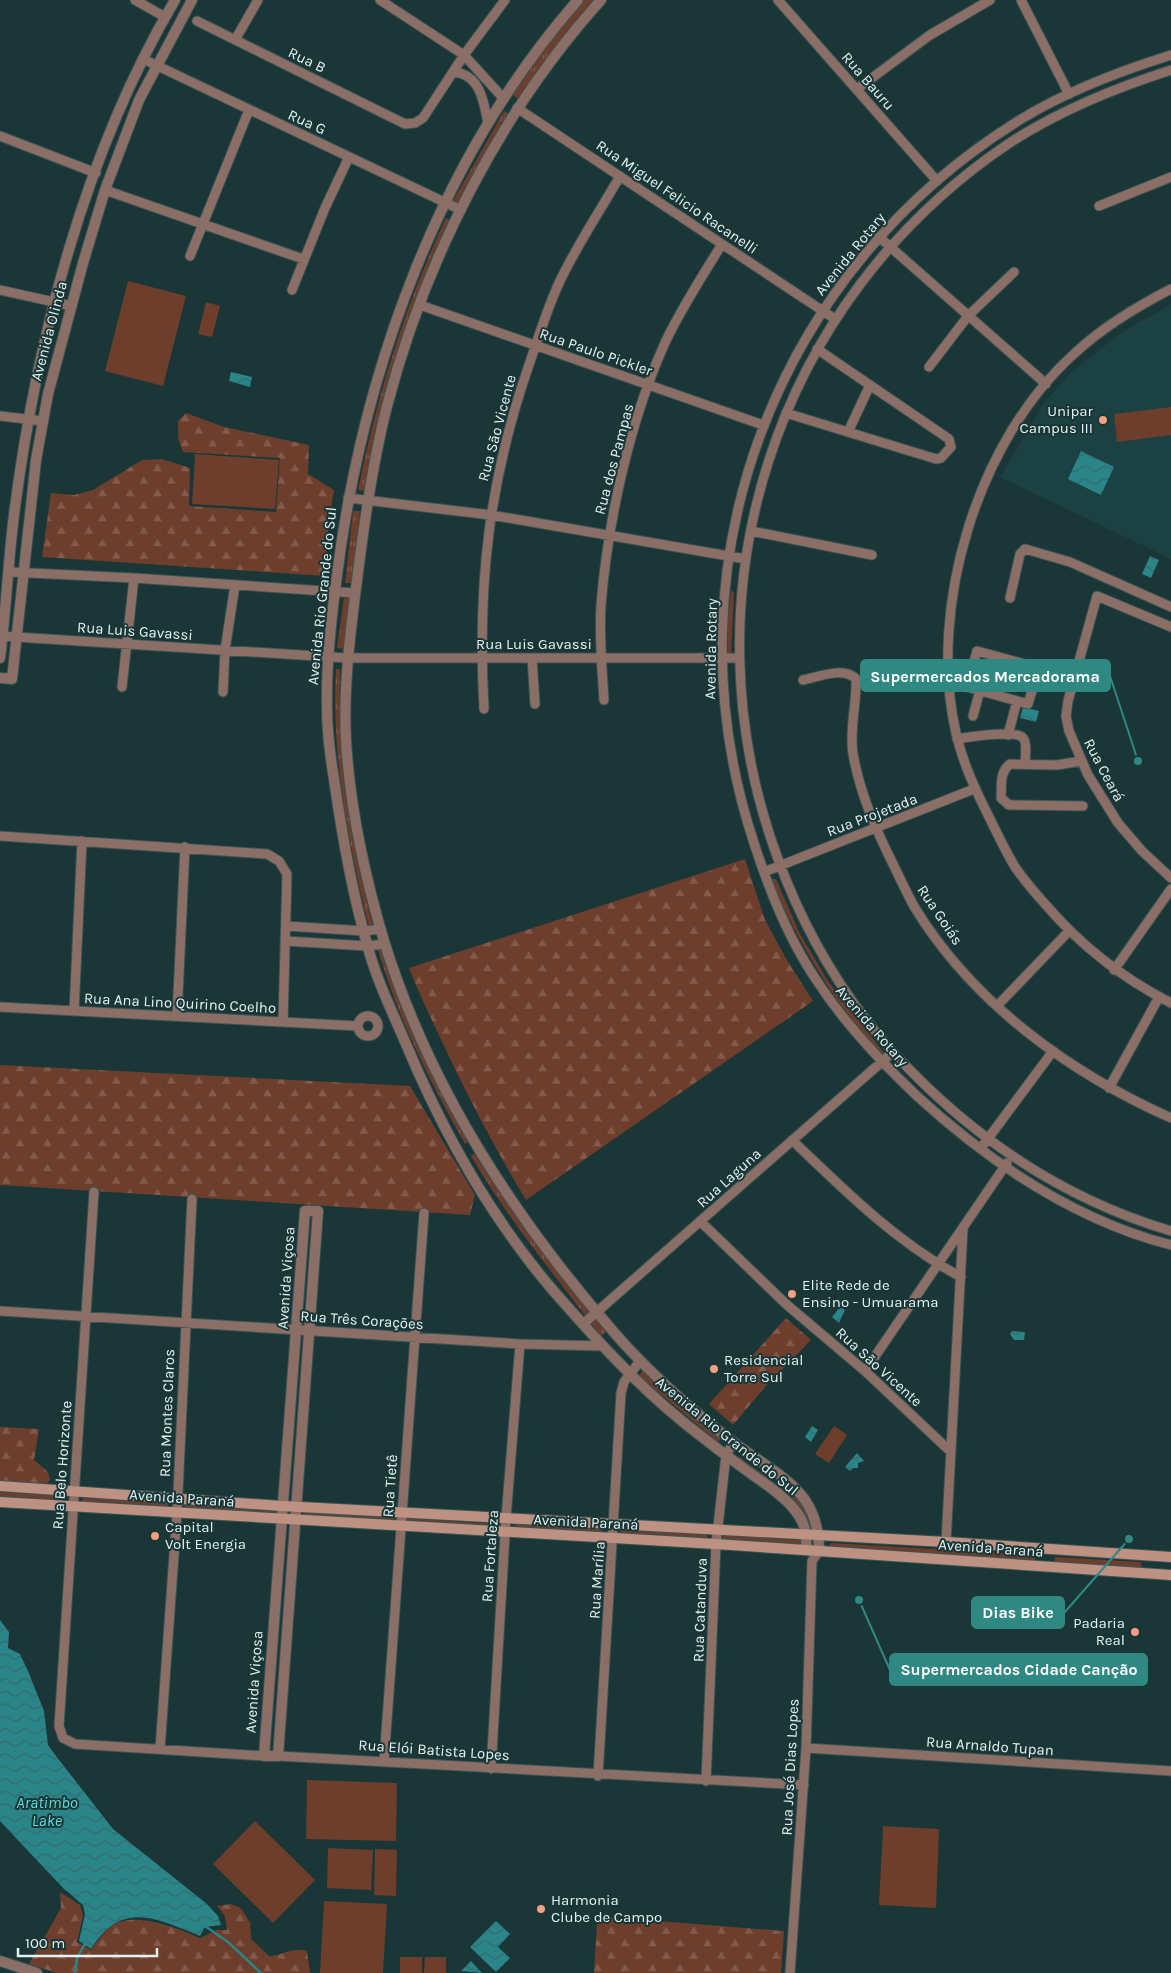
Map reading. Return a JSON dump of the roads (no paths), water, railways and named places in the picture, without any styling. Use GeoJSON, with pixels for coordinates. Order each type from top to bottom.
{"type":"FeatureCollection","features":[{"type":"Feature","properties":{"kind":"main road","name":"Avenida Paraná"},"geometry":{"type":"LineString","coordinates":[[0,1486],[177,1497],[282,1506],[946,1542],[1171,1557]]}},
{"type":"Feature","properties":{"kind":"main road","name":"Avenida Paraná"},"geometry":{"type":"LineString","coordinates":[[0,1502],[716,1544],[1046,1568],[1171,1575]]}},
{"type":"Feature","properties":{"kind":"main road"},"geometry":{"type":"LineString","coordinates":[[1046,1549],[1046,1568]]}},
{"type":"Feature","properties":{"kind":"street"},"geometry":{"type":"LineString","coordinates":[[135,0],[165,17]]}},
{"type":"Feature","properties":{"kind":"street","name":"Avenida Olinda"},"geometry":{"type":"LineString","coordinates":[[0,658],[14,517],[29,420],[54,301],[96,173],[126,95],[175,0]]}},
{"type":"Feature","properties":{"kind":"street","name":"Avenida Olinda"},"geometry":{"type":"LineString","coordinates":[[0,678],[12,679],[28,517],[43,421],[48,394],[90,240],[139,100],[192,0]]}},
{"type":"Feature","properties":{"kind":"street"},"geometry":{"type":"LineString","coordinates":[[235,40],[258,0]]}},
{"type":"Feature","properties":{"kind":"street"},"geometry":{"type":"LineString","coordinates":[[380,0],[464,55],[493,89],[517,108]]}},
{"type":"Feature","properties":{"kind":"street"},"geometry":{"type":"LineString","coordinates":[[488,124],[481,92],[470,78],[462,73],[453,72],[505,0]]}},
{"type":"Feature","properties":{"kind":"street","name":"Avenida Rio Grande do Sul"},"geometry":{"type":"LineString","coordinates":[[578,0],[504,99],[488,124],[418,263],[374,386],[348,498],[328,657],[326,709],[332,766],[346,860],[367,946],[380,985],[413,1062],[461,1155],[511,1233],[548,1283],[629,1373],[669,1410],[786,1500],[802,1519],[807,1535]]}},
{"type":"Feature","properties":{"kind":"street","name":"Avenida Rio Grande do Sul"},"geometry":{"type":"LineString","coordinates":[[601,0],[568,37],[517,108],[482,166],[420,305],[388,403],[367,501],[347,658],[346,732],[351,785],[365,868],[385,944],[397,980],[436,1073],[477,1147],[522,1218],[597,1312],[640,1361],[687,1405],[803,1497],[812,1513],[819,1535],[819,1551]]}},
{"type":"Feature","properties":{"kind":"street","name":"Rua Bauru"},"geometry":{"type":"LineString","coordinates":[[778,0],[937,181]]}},
{"type":"Feature","properties":{"kind":"street"},"geometry":{"type":"LineString","coordinates":[[857,89],[930,35],[990,0]]}},
{"type":"Feature","properties":{"kind":"street"},"geometry":{"type":"LineString","coordinates":[[1021,0],[1069,94]]}},
{"type":"Feature","properties":{"kind":"street","name":"Rua B"},"geometry":{"type":"LineString","coordinates":[[197,21],[405,124],[415,123],[423,118],[453,72]]}},
{"type":"Feature","properties":{"kind":"street","name":"Avenida Rotary"},"geometry":{"type":"LineString","coordinates":[[1171,55],[1129,69],[1069,94],[1025,117],[986,143],[937,181],[879,237],[822,310],[790,365],[763,425],[742,488],[728,557],[721,657],[723,695],[732,760],[743,808],[764,872],[788,929],[817,982],[881,1061],[934,1112],[980,1150],[1050,1196],[1097,1219],[1171,1245]]}},
{"type":"Feature","properties":{"kind":"street","name":"Rua G"},"geometry":{"type":"LineString","coordinates":[[143,59],[447,203]]}},
{"type":"Feature","properties":{"kind":"street","name":"Avenida Rotary"},"geometry":{"type":"LineString","coordinates":[[1171,70],[1122,87],[1033,129],[970,172],[924,213],[890,248],[835,319],[817,349],[786,413],[764,478],[746,559],[739,658],[741,704],[751,766],[761,806],[781,866],[804,921],[831,971],[861,1014],[893,1052],[950,1109],[1012,1157],[1057,1184],[1100,1205],[1171,1231]]}},
{"type":"Feature","properties":{"kind":"street"},"geometry":{"type":"LineString","coordinates":[[484,100],[493,89]]}},
{"type":"Feature","properties":{"kind":"street","name":"Rua Miguel Felicio Racanelli"},"geometry":{"type":"LineString","coordinates":[[517,108],[835,319]]}},
{"type":"Feature","properties":{"kind":"street"},"geometry":{"type":"LineString","coordinates":[[190,256],[249,110]]}},
{"type":"Feature","properties":{"kind":"street"},"geometry":{"type":"LineString","coordinates":[[1025,117],[1033,129]]}},
{"type":"Feature","properties":{"kind":"street"},"geometry":{"type":"LineString","coordinates":[[0,138],[96,173]]}},
{"type":"Feature","properties":{"kind":"street"},"geometry":{"type":"LineString","coordinates":[[292,290],[303,259],[349,157]]}},
{"type":"Feature","properties":{"kind":"street","name":"Rua São Vicente"},"geometry":{"type":"LineString","coordinates":[[484,709],[481,658],[484,557],[509,427],[535,346],[560,281],[620,176]]}},
{"type":"Feature","properties":{"kind":"street"},"geometry":{"type":"LineString","coordinates":[[1099,206],[1171,176]]}},
{"type":"Feature","properties":{"kind":"street"},"geometry":{"type":"LineString","coordinates":[[106,190],[303,259]]}},
{"type":"Feature","properties":{"kind":"street"},"geometry":{"type":"LineString","coordinates":[[447,203],[461,210]]}},
{"type":"Feature","properties":{"kind":"street"},"geometry":{"type":"LineString","coordinates":[[75,236],[90,240]]}},
{"type":"Feature","properties":{"kind":"street"},"geometry":{"type":"LineString","coordinates":[[879,237],[1046,384]]}},
{"type":"Feature","properties":{"kind":"street","name":"Rua dos Pampas"},"geometry":{"type":"LineString","coordinates":[[604,700],[601,657],[601,606],[609,537],[619,484],[649,385],[664,346],[680,312],[722,244]]}},
{"type":"Feature","properties":{"kind":"street"},"geometry":{"type":"LineString","coordinates":[[929,367],[968,316],[1014,272]]}},
{"type":"Feature","properties":{"kind":"street"},"geometry":{"type":"LineString","coordinates":[[1171,289],[1133,308],[1108,324],[1073,354],[1046,384],[1023,415],[992,467],[977,502],[957,572],[952,601],[948,673],[957,739],[974,789],[1016,868],[1069,931],[1114,970],[1171,1003]]}},
{"type":"Feature","properties":{"kind":"street"},"geometry":{"type":"LineString","coordinates":[[0,290],[72,306]]}},
{"type":"Feature","properties":{"kind":"street","name":"Rua Paulo Pickler"},"geometry":{"type":"LineString","coordinates":[[420,305],[763,425]]}},
{"type":"Feature","properties":{"kind":"street"},"geometry":{"type":"LineString","coordinates":[[786,413],[936,459],[942,458],[951,447],[949,439],[817,349]]}},
{"type":"Feature","properties":{"kind":"street"},"geometry":{"type":"LineString","coordinates":[[848,432],[870,385]]}},
{"type":"Feature","properties":{"kind":"street"},"geometry":{"type":"LineString","coordinates":[[0,416],[43,421]]}},
{"type":"Feature","properties":{"kind":"street"},"geometry":{"type":"LineString","coordinates":[[348,498],[491,515],[609,537],[746,559]]}},
{"type":"Feature","properties":{"kind":"street"},"geometry":{"type":"LineString","coordinates":[[751,531],[872,555]]}},
{"type":"Feature","properties":{"kind":"street"},"geometry":{"type":"LineString","coordinates":[[1010,598],[1020,554],[1025,549],[1070,562],[1171,607]]}},
{"type":"Feature","properties":{"kind":"street"},"geometry":{"type":"LineString","coordinates":[[10,572],[134,578],[355,593]]}},
{"type":"Feature","properties":{"kind":"street"},"geometry":{"type":"LineString","coordinates":[[122,687],[134,578]]}},
{"type":"Feature","properties":{"kind":"street"},"geometry":{"type":"LineString","coordinates":[[223,692],[226,650],[235,585]]}},
{"type":"Feature","properties":{"kind":"street"},"geometry":{"type":"LineString","coordinates":[[726,585],[743,586]]}},
{"type":"Feature","properties":{"kind":"street","name":"Rua Ceará"},"geometry":{"type":"LineString","coordinates":[[1171,627],[1097,596],[1078,662],[1066,716],[1081,761],[1118,823],[1142,852],[1171,878]]}},
{"type":"Feature","properties":{"kind":"street","name":"Rua Luis Gavassi"},"geometry":{"type":"LineString","coordinates":[[1,636],[347,658],[739,658]]}},
{"type":"Feature","properties":{"kind":"street"},"geometry":{"type":"LineString","coordinates":[[977,651],[1039,668],[1028,704],[980,690],[967,687],[977,651]]}},
{"type":"Feature","properties":{"kind":"street"},"geometry":{"type":"LineString","coordinates":[[532,658],[535,704]]}},
{"type":"Feature","properties":{"kind":"street","name":"Rua Goiás"},"geometry":{"type":"LineString","coordinates":[[803,680],[844,673],[856,679],[851,730],[853,752],[860,785],[875,828],[915,907],[963,972],[997,1006],[1053,1052],[1109,1088],[1171,1118]]}},
{"type":"Feature","properties":{"kind":"street"},"geometry":{"type":"LineString","coordinates":[[973,716],[980,690]]}},
{"type":"Feature","properties":{"kind":"street"},"geometry":{"type":"LineString","coordinates":[[1008,735],[1017,701]]}},
{"type":"Feature","properties":{"kind":"street"},"geometry":{"type":"LineString","coordinates":[[957,739],[1008,735],[1022,737],[1025,741],[1025,764]]}},
{"type":"Feature","properties":{"kind":"street"},"geometry":{"type":"LineString","coordinates":[[1081,761],[1057,765],[1010,764],[1004,769],[1001,798],[1009,805],[1083,806]]}},
{"type":"Feature","properties":{"kind":"street","name":"Rua Projetada"},"geometry":{"type":"LineString","coordinates":[[764,872],[974,789]]}},
{"type":"Feature","properties":{"kind":"street"},"geometry":{"type":"LineString","coordinates":[[0,836],[267,854],[279,861],[287,874],[283,1022]]}},
{"type":"Feature","properties":{"kind":"street"},"geometry":{"type":"LineString","coordinates":[[74,1011],[82,841]]}},
{"type":"Feature","properties":{"kind":"street"},"geometry":{"type":"LineString","coordinates":[[177,1016],[185,847]]}},
{"type":"Feature","properties":{"kind":"street"},"geometry":{"type":"LineString","coordinates":[[1114,970],[1171,889]]}},
{"type":"Feature","properties":{"kind":"street"},"geometry":{"type":"LineString","coordinates":[[286,926],[364,931],[381,929]]}},
{"type":"Feature","properties":{"kind":"street"},"geometry":{"type":"LineString","coordinates":[[997,1006],[1069,931]]}},
{"type":"Feature","properties":{"kind":"street"},"geometry":{"type":"LineString","coordinates":[[286,941],[367,946],[385,944]]}},
{"type":"Feature","properties":{"kind":"street"},"geometry":{"type":"LineString","coordinates":[[1109,1088],[1160,997]]}},
{"type":"Feature","properties":{"kind":"street","name":"Rua Ana Lino Quirino Coelho"},"geometry":{"type":"LineString","coordinates":[[0,1007],[358,1026]]}},
{"type":"Feature","properties":{"kind":"street","name":"Rua Laguna"},"geometry":{"type":"LineString","coordinates":[[583,1324],[893,1052]]}},
{"type":"Feature","properties":{"kind":"street"},"geometry":{"type":"LineString","coordinates":[[980,1150],[1053,1052]]}},
{"type":"Feature","properties":{"kind":"street"},"geometry":{"type":"LineString","coordinates":[[792,1140],[864,1210],[938,1264],[960,1277]]}},
{"type":"Feature","properties":{"kind":"street"},"geometry":{"type":"LineString","coordinates":[[461,1155],[477,1147]]}},
{"type":"Feature","properties":{"kind":"street"},"geometry":{"type":"LineString","coordinates":[[865,1371],[1012,1157]]}},
{"type":"Feature","properties":{"kind":"street","name":"Rua Belo Horizonte"},"geometry":{"type":"LineString","coordinates":[[63,1738],[59,1726],[94,1192]]}},
{"type":"Feature","properties":{"kind":"street","name":"Rua Montes Claros"},"geometry":{"type":"LineString","coordinates":[[160,1749],[177,1512],[184,1323],[192,1198]]}},
{"type":"Feature","properties":{"kind":"street","name":"Avenida Viçosa"},"geometry":{"type":"LineString","coordinates":[[264,1756],[282,1506],[298,1329],[305,1210],[318,1211],[278,1756]]}},
{"type":"Feature","properties":{"kind":"street","name":"Rua Tietê"},"geometry":{"type":"LineString","coordinates":[[384,1761],[424,1213]]}},
{"type":"Feature","properties":{"kind":"street","name":"Rua São Vicente"},"geometry":{"type":"LineString","coordinates":[[700,1221],[786,1304],[865,1371],[951,1452]]}},
{"type":"Feature","properties":{"kind":"street"},"geometry":{"type":"LineString","coordinates":[[946,1542],[963,1230]]}},
{"type":"Feature","properties":{"kind":"street","name":"Rua Três Corações"},"geometry":{"type":"LineString","coordinates":[[0,1311],[415,1338],[520,1344],[603,1346]]}},
{"type":"Feature","properties":{"kind":"street","name":"Rua Fortaleza"},"geometry":{"type":"LineString","coordinates":[[491,1769],[505,1532],[520,1344]]}},
{"type":"Feature","properties":{"kind":"street","name":"Rua Marília"},"geometry":{"type":"LineString","coordinates":[[598,1776],[621,1393],[629,1373],[640,1361]]}},
{"type":"Feature","properties":{"kind":"street","name":"Rua Catanduva"},"geometry":{"type":"LineString","coordinates":[[706,1781],[716,1544],[726,1455],[734,1442]]}},
{"type":"Feature","properties":{"kind":"street"},"geometry":{"type":"LineString","coordinates":[[807,1535],[806,1550],[812,1561],[819,1551]]}},
{"type":"Feature","properties":{"kind":"street","name":"Rua José Dias Lopes"},"geometry":{"type":"LineString","coordinates":[[790,1973],[806,1748],[812,1561]]}},
{"type":"Feature","properties":{"kind":"street","name":"Rua Elói Batista Lopes"},"geometry":{"type":"LineString","coordinates":[[63,1738],[75,1744],[264,1756],[384,1761],[598,1776],[804,1785]]}},
{"type":"Feature","properties":{"kind":"street","name":"Rua Arnaldo Tupan"},"geometry":{"type":"LineString","coordinates":[[806,1748],[1171,1771]]}},
{"type":"Feature","properties":{"kind":"street"},"geometry":{"type":"LineString","coordinates":[[2,1963],[37,1973]]}},
{"type":"Feature","properties":{"kind":"water"},"geometry":{"type":"Polygon","coordinates":[[[231,372],[252,377],[250,387],[229,381],[231,372]]]}},
{"type":"Feature","properties":{"kind":"water"},"geometry":{"type":"Polygon","coordinates":[[[1081,451],[1114,467],[1101,495],[1068,479],[1081,451]]]}},
{"type":"Feature","properties":{"kind":"water"},"geometry":{"type":"Polygon","coordinates":[[[1150,556],[1159,560],[1151,578],[1142,574],[1150,556]]]}},
{"type":"Feature","properties":{"kind":"water"},"geometry":{"type":"Polygon","coordinates":[[[1023,707],[1039,711],[1036,722],[1020,718],[1023,707]]]}},
{"type":"Feature","properties":{"kind":"water"},"geometry":{"type":"Polygon","coordinates":[[[840,1307],[845,1310],[839,1323],[832,1317],[840,1307]]]}},
{"type":"Feature","properties":{"kind":"water"},"geometry":{"type":"Polygon","coordinates":[[[1012,1331],[1025,1332],[1024,1340],[1014,1340],[1010,1334],[1012,1331]]]}},
{"type":"Feature","properties":{"kind":"water"},"geometry":{"type":"Polygon","coordinates":[[[812,1426],[818,1430],[811,1442],[805,1437],[812,1426]]]}},
{"type":"Feature","properties":{"kind":"water"},"geometry":{"type":"Polygon","coordinates":[[[857,1453],[864,1461],[858,1463],[858,1468],[853,1468],[850,1471],[845,1467],[857,1453]]]}},
{"type":"Feature","properties":{"kind":"water","name":"Aratimbo Lake"},"geometry":{"type":"Polygon","coordinates":[[[0,1620],[9,1632],[8,1648],[20,1654],[44,1711],[48,1745],[113,1829],[207,1904],[218,1916],[221,1925],[205,1927],[200,1936],[154,1919],[140,1917],[127,1919],[115,1924],[103,1934],[91,1949],[79,1941],[85,1914],[83,1905],[64,1889],[0,1821],[0,1620]]]}},
{"type":"Feature","properties":{"kind":"water"},"geometry":{"type":"Polygon","coordinates":[[[496,1921],[510,1934],[498,1947],[510,1958],[496,1972],[470,1947],[496,1921]]]}},
{"type":"Feature","properties":{"kind":"water"},"geometry":{"type":"Polygon","coordinates":[[[471,1961],[482,1973],[461,1971],[471,1961]]]}},
{"type":"Feature","properties":{"kind":"waterway"},"geometry":{"type":"LineString","coordinates":[[205,1926],[228,1942],[261,1973]]}},
{"type":"Feature","properties":{"kind":"waterway"},"geometry":{"type":"LineString","coordinates":[[75,1973],[77,1958],[86,1942]]}},
{"type":"Feature","properties":{"kind":"place","name":"Unipar Campus III"},"geometry":{"type":"Point","coordinates":[1103,420]}},
{"type":"Feature","properties":{"kind":"place","name":"Supermercados Mercadorama"},"geometry":{"type":"Point","coordinates":[1138,761]}},
{"type":"Feature","properties":{"kind":"place","name":"Elite Rede de Ensino - Umuarama"},"geometry":{"type":"Point","coordinates":[792,1294]}},
{"type":"Feature","properties":{"kind":"place","name":"Residencial Torre Sul"},"geometry":{"type":"Point","coordinates":[714,1369]}},
{"type":"Feature","properties":{"kind":"place","name":"Capital Volt Energia"},"geometry":{"type":"Point","coordinates":[155,1536]}},
{"type":"Feature","properties":{"kind":"place","name":"Dias Bike"},"geometry":{"type":"Point","coordinates":[1129,1539]}},
{"type":"Feature","properties":{"kind":"place","name":"Supermercados Cidade Canção"},"geometry":{"type":"Point","coordinates":[859,1600]}},
{"type":"Feature","properties":{"kind":"place","name":"Padaria Real"},"geometry":{"type":"Point","coordinates":[1135,1632]}},
{"type":"Feature","properties":{"kind":"place","name":"Harmonia Clube de Campo"},"geometry":{"type":"Point","coordinates":[541,1909]}}]}
